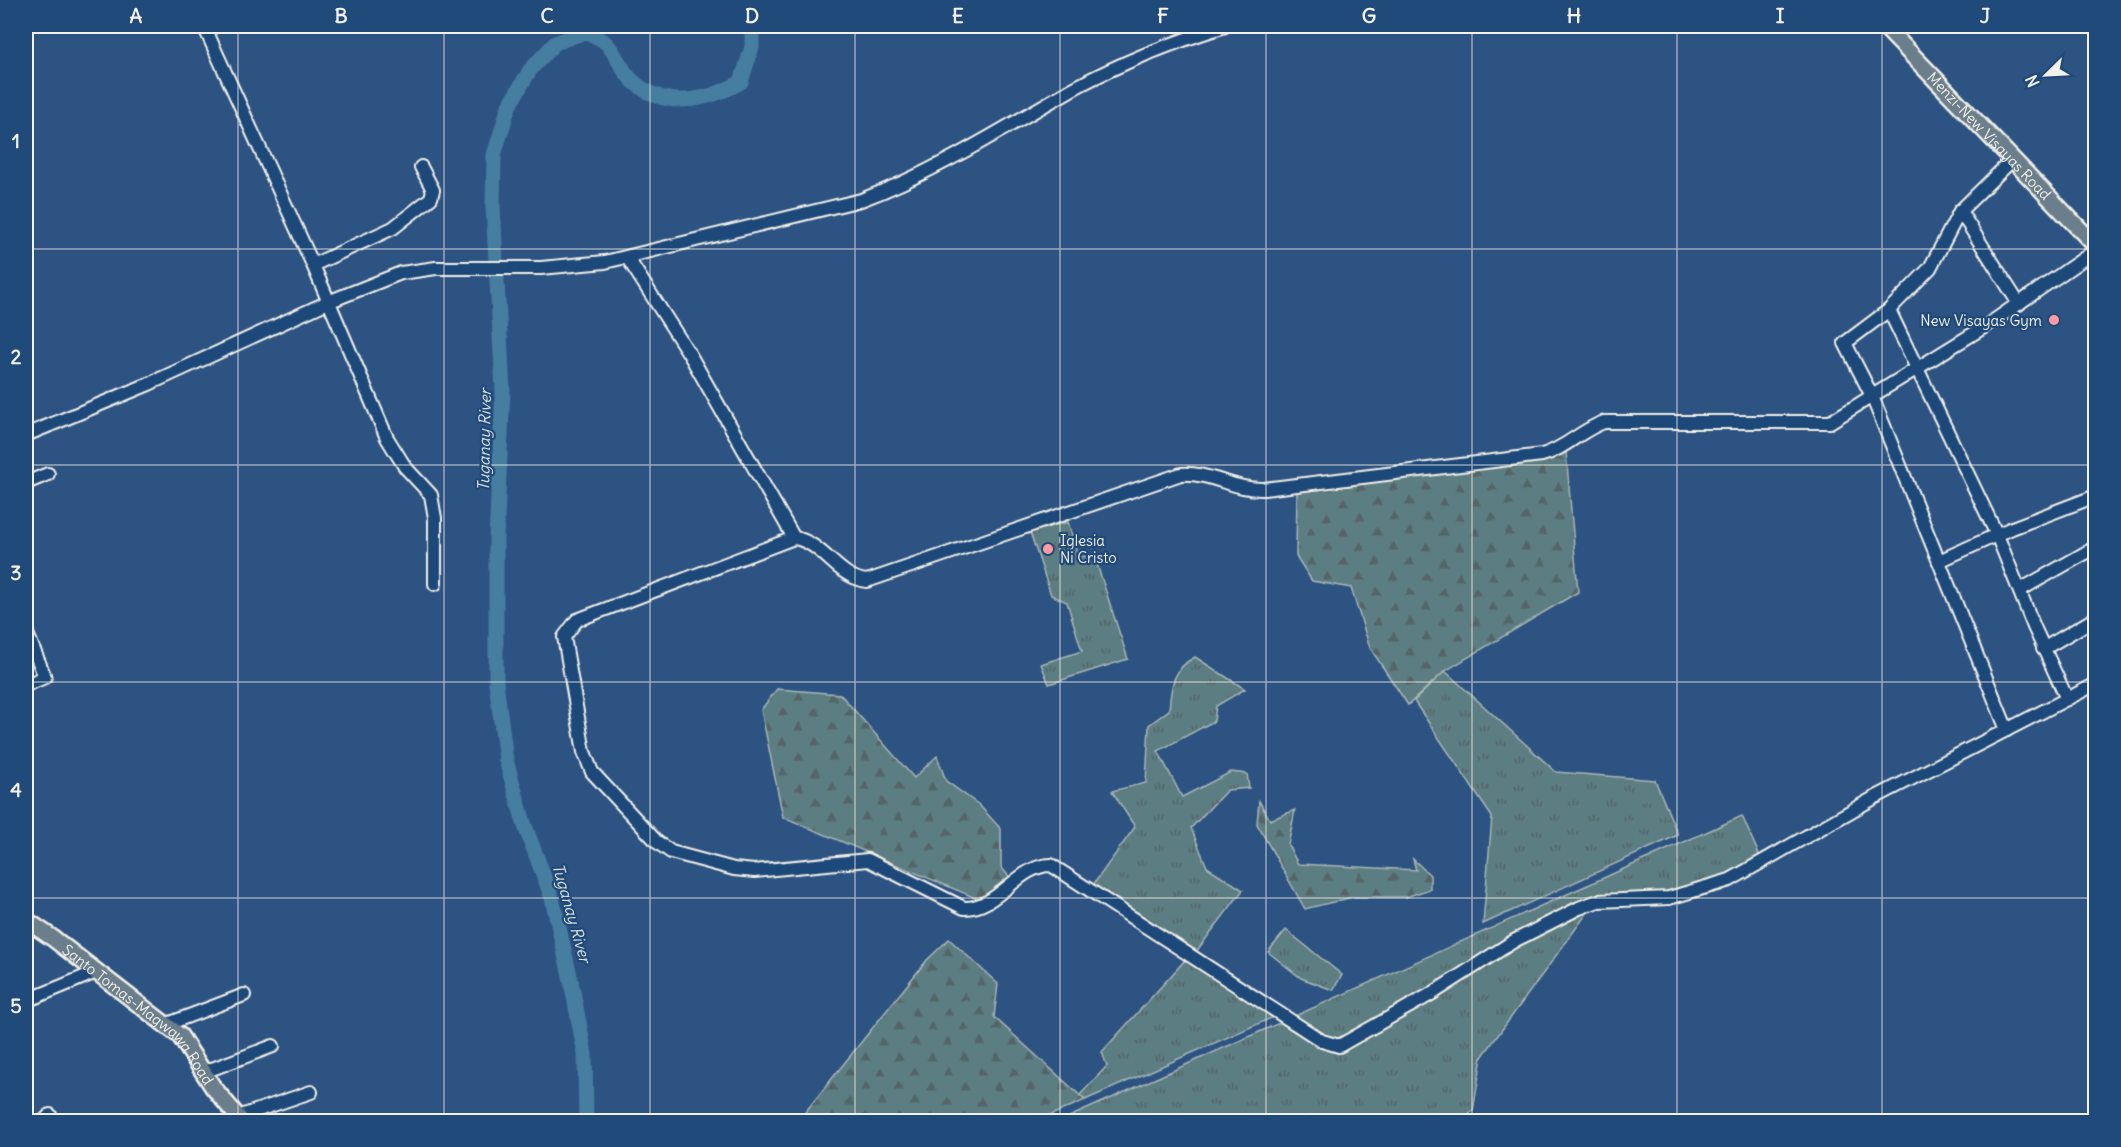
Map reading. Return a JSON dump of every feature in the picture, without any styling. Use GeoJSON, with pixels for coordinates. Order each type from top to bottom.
{"type":"FeatureCollection","features":[{"type":"Feature","properties":{"kind":"main road","name":"Menzi-New Visayas Road"},"geometry":{"type":"LineString","coordinates":[[1884,26],[2096,248]]}},
{"type":"Feature","properties":{"kind":"main road","name":"Santo Tomas-Magwawa Road"},"geometry":{"type":"LineString","coordinates":[[26,920],[185,1042],[204,1072],[240,1119]]}},
{"type":"Feature","properties":{"kind":"street"},"geometry":{"type":"LineString","coordinates":[[204,26],[313,265],[392,446],[405,467],[431,495],[435,518],[435,584]]}},
{"type":"Feature","properties":{"kind":"street"},"geometry":{"type":"LineString","coordinates":[[26,435],[150,384],[328,302],[401,273],[456,268],[561,267],[627,257],[823,211],[893,188],[963,154],[1095,78],[1225,26]]}},
{"type":"Feature","properties":{"kind":"street"},"geometry":{"type":"LineString","coordinates":[[2007,730],[1872,396],[1845,343],[1889,310],[1930,268],[1960,211],[2011,161]]}},
{"type":"Feature","properties":{"kind":"street"},"geometry":{"type":"LineString","coordinates":[[313,265],[393,228],[431,198],[433,190],[421,167]]}},
{"type":"Feature","properties":{"kind":"street"},"geometry":{"type":"LineString","coordinates":[[1960,211],[2019,304]]}},
{"type":"Feature","properties":{"kind":"street"},"geometry":{"type":"LineString","coordinates":[[2096,248],[2019,304],[1830,422],[1604,422],[1584,431],[1558,450],[1542,455],[1264,489],[1233,487],[1200,475],[1181,474],[867,581],[858,580],[846,573],[807,541],[795,538],[577,620],[564,637],[587,762],[601,782],[657,842],[671,852],[734,869],[777,871],[868,860],[964,908],[971,908],[990,899],[1034,870],[1051,865],[1334,1046],[1344,1045],[1360,1036],[1514,941],[1579,908],[1598,901],[1669,898],[1730,880],[1874,798],[2096,684]]}},
{"type":"Feature","properties":{"kind":"street"},"geometry":{"type":"LineString","coordinates":[[627,257],[690,355],[795,538]]}},
{"type":"Feature","properties":{"kind":"street"},"geometry":{"type":"LineString","coordinates":[[1889,310],[1997,535],[2043,649],[2067,699]]}},
{"type":"Feature","properties":{"kind":"street"},"geometry":{"type":"LineString","coordinates":[[26,483],[48,474]]}},
{"type":"Feature","properties":{"kind":"street"},"geometry":{"type":"LineString","coordinates":[[1939,561],[1997,535],[2096,496]]}},
{"type":"Feature","properties":{"kind":"street"},"geometry":{"type":"LineString","coordinates":[[2020,590],[2096,547]]}},
{"type":"Feature","properties":{"kind":"street"},"geometry":{"type":"LineString","coordinates":[[2043,649],[2096,618]]}},
{"type":"Feature","properties":{"kind":"street"},"geometry":{"type":"LineString","coordinates":[[26,631],[45,677],[26,685]]}},
{"type":"Feature","properties":{"kind":"street"},"geometry":{"type":"LineString","coordinates":[[26,1001],[96,972]]}},
{"type":"Feature","properties":{"kind":"street"},"geometry":{"type":"LineString","coordinates":[[165,1025],[244,995]]}},
{"type":"Feature","properties":{"kind":"street"},"geometry":{"type":"LineString","coordinates":[[204,1072],[273,1047]]}},
{"type":"Feature","properties":{"kind":"street"},"geometry":{"type":"LineString","coordinates":[[240,1119],[311,1092]]}},
{"type":"Feature","properties":{"kind":"green space"},"geometry":{"type":"Polygon","coordinates":[[[1566,452],[1578,592],[1445,671],[1408,705],[1370,648],[1351,588],[1312,581],[1296,556],[1297,490],[1566,452]]]}},
{"type":"Feature","properties":{"kind":"green space"},"geometry":{"type":"Polygon","coordinates":[[[1068,522],[1079,557],[1094,555],[1128,659],[1049,684],[1041,664],[1082,651],[1067,602],[1051,595],[1030,532],[1068,522]]]}},
{"type":"Feature","properties":{"kind":"green space"},"geometry":{"type":"Polygon","coordinates":[[[1195,657],[1245,689],[1216,706],[1214,721],[1158,751],[1182,797],[1231,772],[1247,774],[1249,788],[1227,790],[1191,828],[1207,867],[1243,890],[1189,961],[1276,1016],[1085,1100],[1080,1095],[1107,1066],[1102,1052],[1186,959],[1090,889],[1135,827],[1112,791],[1146,783],[1149,725],[1169,710],[1174,679],[1182,667],[1195,657]]]}},
{"type":"Feature","properties":{"kind":"green space"},"geometry":{"type":"Polygon","coordinates":[[[1445,671],[1556,772],[1655,780],[1678,835],[1483,924],[1492,817],[1414,701],[1445,671]]]}},
{"type":"Feature","properties":{"kind":"green space"},"geometry":{"type":"Polygon","coordinates":[[[777,689],[840,694],[914,778],[937,756],[946,781],[979,805],[1001,829],[1001,867],[1011,879],[985,902],[783,817],[761,710],[777,689]]]}},
{"type":"Feature","properties":{"kind":"green space"},"geometry":{"type":"Polygon","coordinates":[[[1259,801],[1270,820],[1295,810],[1288,845],[1298,864],[1416,870],[1413,859],[1430,875],[1430,889],[1406,897],[1353,897],[1305,909],[1257,824],[1259,801]]]}},
{"type":"Feature","properties":{"kind":"green space"},"geometry":{"type":"Polygon","coordinates":[[[1742,816],[1764,866],[1721,891],[1684,900],[1601,894],[1482,1057],[1473,1111],[1460,1121],[1058,1122],[1742,816]]]}},
{"type":"Feature","properties":{"kind":"green space"},"geometry":{"type":"Polygon","coordinates":[[[1286,930],[1342,975],[1333,990],[1301,978],[1268,952],[1286,930]]]}},
{"type":"Feature","properties":{"kind":"green space"},"geometry":{"type":"Polygon","coordinates":[[[949,939],[998,984],[994,1017],[1085,1100],[1038,1121],[798,1121],[927,960],[949,939]]]}},
{"type":"Feature","properties":{"kind":"waterway","name":"Tuganay River"},"geometry":{"type":"LineString","coordinates":[[586,1122],[585,1054],[570,976],[552,898],[525,826],[506,760],[496,682],[496,539],[503,391],[493,206],[494,155],[509,106],[530,70],[555,43],[585,32],[593,35],[606,43],[629,77],[645,90],[672,100],[686,100],[714,94],[741,82],[752,47],[752,26]]}},
{"type":"Feature","properties":{"kind":"place","name":"New Visayas Gym"},"geometry":{"type":"Point","coordinates":[2054,320]}},
{"type":"Feature","properties":{"kind":"place","name":"Iglesia Ni Cristo"},"geometry":{"type":"Point","coordinates":[1048,549]}}]}
